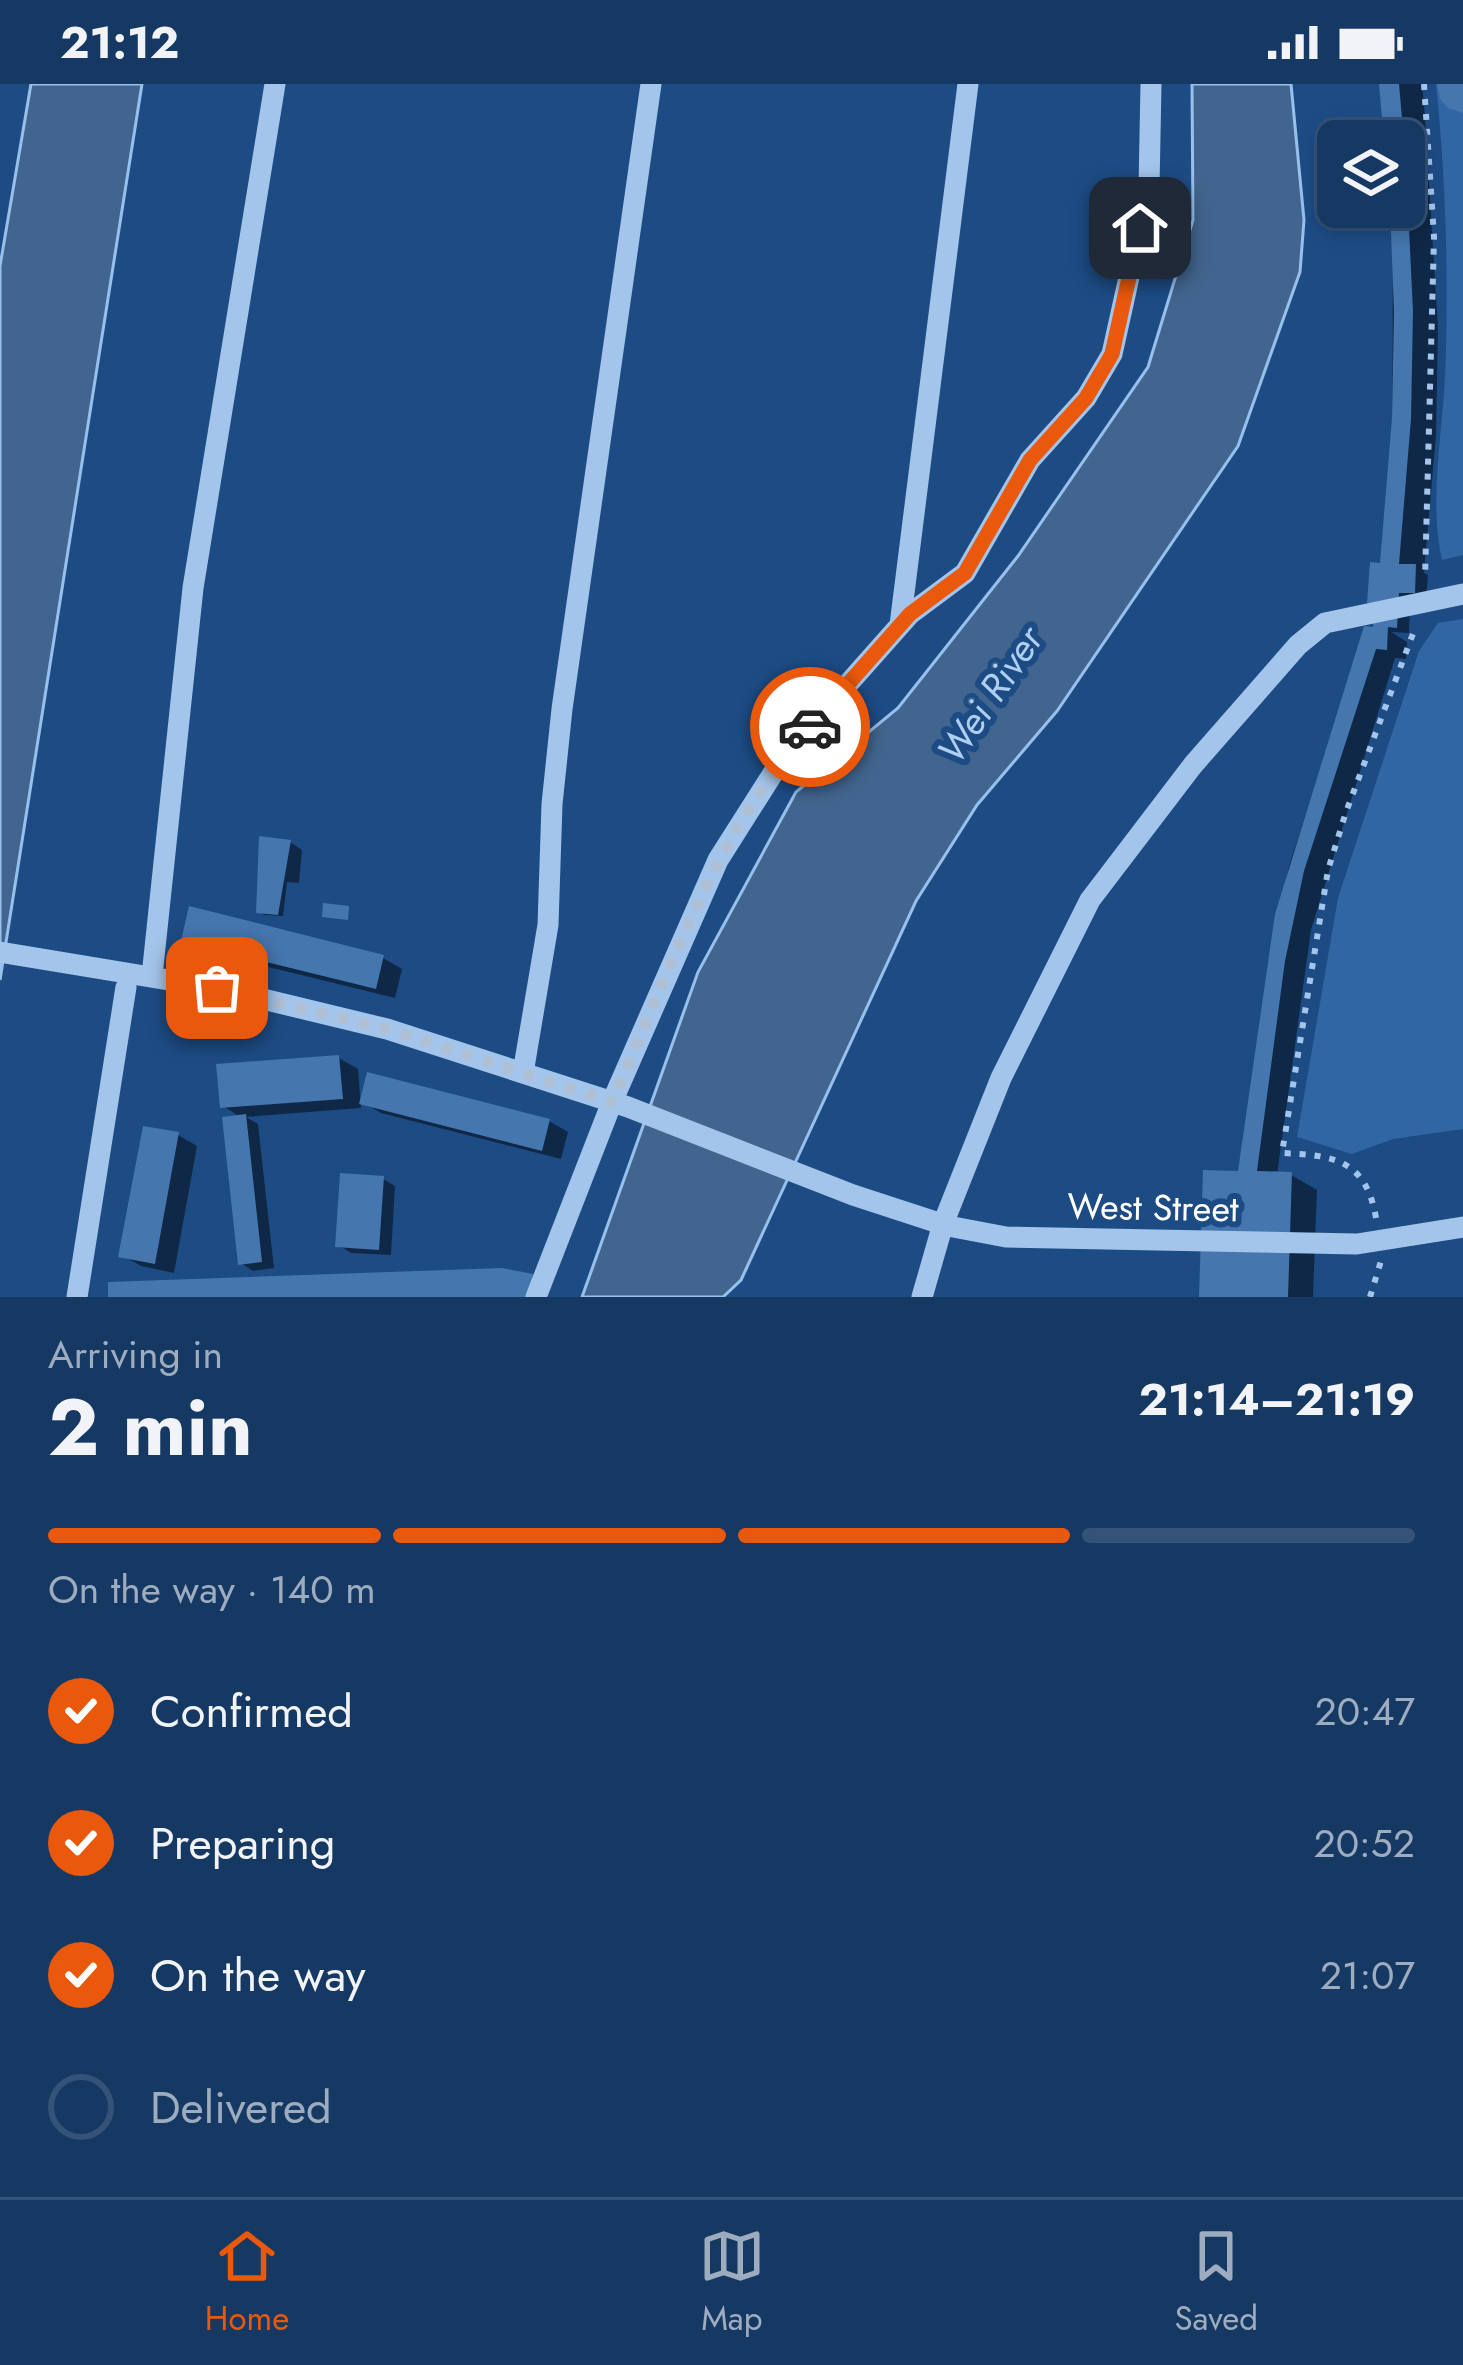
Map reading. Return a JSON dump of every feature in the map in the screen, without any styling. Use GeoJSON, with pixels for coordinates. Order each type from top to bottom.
{"type":"FeatureCollection","features":[{"type":"Feature","properties":{"kind":"street"},"geometry":{"type":"LineString","coordinates":[[152,976],[193,588],[275,84]]}},
{"type":"Feature","properties":{"kind":"street"},"geometry":{"type":"LineString","coordinates":[[523,1073],[548,925],[552,804],[565,686],[650,84]]}},
{"type":"Feature","properties":{"kind":"street"},"geometry":{"type":"LineString","coordinates":[[900,626],[968,84]]}},
{"type":"Feature","properties":{"kind":"street"},"geometry":{"type":"LineString","coordinates":[[536,1297],[718,860],[784,756],[900,626],[965,573],[1030,460],[1086,398],[1112,354],[1149,187],[1151,84]]}},
{"type":"Feature","properties":{"kind":"street"},"geometry":{"type":"LineString","coordinates":[[922,1297],[943,1224],[1001,1078],[1090,900],[1193,765],[1298,645],[1325,623],[1463,594]]}},
{"type":"Feature","properties":{"kind":"street","name":"West Street"},"geometry":{"type":"LineString","coordinates":[[0,952],[152,976],[387,1029],[620,1104],[846,1192],[943,1224],[1006,1237],[1357,1244],[1463,1227]]}},
{"type":"Feature","properties":{"kind":"street"},"geometry":{"type":"LineString","coordinates":[[77,1297],[126,987]]}},
{"type":"Feature","properties":{"kind":"path"},"geometry":{"type":"LineString","coordinates":[[1282,1153],[1330,1157],[1347,1164],[1363,1179],[1372,1197],[1381,1240]]}},
{"type":"Feature","properties":{"kind":"shaded area"},"geometry":{"type":"Polygon","coordinates":[[[1436,84],[1463,84],[1463,555],[1442,560],[1436,492],[1447,267],[1436,84]]]}},
{"type":"Feature","properties":{"kind":"shaded area"},"geometry":{"type":"Polygon","coordinates":[[[1463,619],[1463,1129],[1393,1139],[1352,1154],[1297,1137],[1338,898],[1419,651],[1438,623],[1463,619]]]}},
{"type":"Feature","properties":{"kind":"water"},"geometry":{"type":"Polygon","coordinates":[[[31,84],[142,84],[0,980],[0,266],[31,84]]]}},
{"type":"Feature","properties":{"kind":"water","name":"Wei River"},"geometry":{"type":"Polygon","coordinates":[[[1192,84],[1291,84],[1304,220],[1300,272],[1238,446],[1057,711],[977,805],[916,901],[741,1280],[723,1297],[582,1297],[698,972],[796,792],[898,708],[1018,556],[1148,367],[1193,220],[1192,84]]]}},
{"type":"Feature","properties":{"kind":"building"},"geometry":{"type":"Polygon","coordinates":[[[1379,84],[1399,84],[1402,120],[1382,120],[1379,84]]]}},
{"type":"Feature","properties":{"kind":"building"},"geometry":{"type":"Polygon","coordinates":[[[1437,84],[1463,84],[1463,113],[1448,108],[1437,84]]]}},
{"type":"Feature","properties":{"kind":"building"},"geometry":{"type":"Polygon","coordinates":[[[1391,228],[1409,228],[1411,419],[1399,564],[1416,564],[1415,593],[1399,593],[1397,628],[1388,627],[1387,650],[1376,649],[1304,871],[1285,961],[1257,1171],[1292,1172],[1288,1297],[1199,1297],[1203,1170],[1238,1171],[1275,914],[1364,626],[1373,627],[1374,604],[1367,603],[1370,562],[1380,563],[1392,418],[1391,228]]]}},
{"type":"Feature","properties":{"kind":"building"},"geometry":{"type":"Polygon","coordinates":[[[259,836],[291,840],[278,915],[256,913],[259,836]]]}},
{"type":"Feature","properties":{"kind":"building"},"geometry":{"type":"Polygon","coordinates":[[[323,903],[349,906],[348,920],[322,917],[323,903]]]}},
{"type":"Feature","properties":{"kind":"building"},"geometry":{"type":"Polygon","coordinates":[[[189,906],[384,955],[376,989],[181,941],[189,906]]]}},
{"type":"Feature","properties":{"kind":"building"},"geometry":{"type":"Polygon","coordinates":[[[339,1055],[343,1099],[220,1108],[216,1064],[339,1055]]]}},
{"type":"Feature","properties":{"kind":"building"},"geometry":{"type":"Polygon","coordinates":[[[367,1072],[550,1119],[542,1151],[359,1104],[367,1072]]]}},
{"type":"Feature","properties":{"kind":"building"},"geometry":{"type":"Polygon","coordinates":[[[246,1114],[262,1262],[238,1265],[222,1117],[246,1114]]]}},
{"type":"Feature","properties":{"kind":"building"},"geometry":{"type":"Polygon","coordinates":[[[143,1126],[179,1132],[155,1264],[118,1257],[143,1126]]]}},
{"type":"Feature","properties":{"kind":"building"},"geometry":{"type":"Polygon","coordinates":[[[340,1173],[384,1176],[379,1250],[335,1247],[340,1173]]]}},
{"type":"Feature","properties":{"kind":"building"},"geometry":{"type":"Polygon","coordinates":[[[502,1268],[533,1274],[529,1297],[108,1297],[108,1282],[502,1268]]]}},
{"type":"Feature","properties":{"kind":"way so far"},"geometry":{"type":"LineString","coordinates":[[217,988],[387,1029],[612,1102],[718,860],[784,756],[810,727]]}},
{"type":"Feature","properties":{"kind":"route"},"geometry":{"type":"LineString","coordinates":[[810,727],[910,614],[965,573],[1030,460],[1086,398],[1112,354],[1140,228]]}}]}
